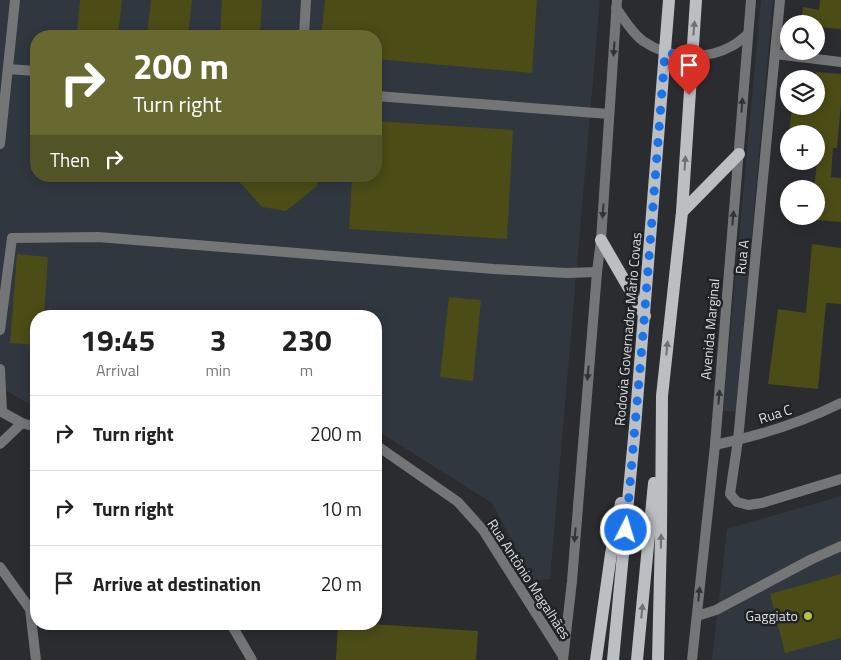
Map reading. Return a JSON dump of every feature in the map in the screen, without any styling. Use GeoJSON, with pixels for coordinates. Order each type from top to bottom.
{"type":"FeatureCollection","features":[{"type":"Feature","properties":{"kind":"main road","name":"Rodovia Governador Mário Covas"},"geometry":{"type":"LineString","coordinates":[[613,660],[645,316],[669,0]]}},
{"type":"Feature","properties":{"kind":"main road"},"geometry":{"type":"LineString","coordinates":[[637,660],[662,396],[682,212],[696,0]]}},
{"type":"Feature","properties":{"kind":"main road"},"geometry":{"type":"LineString","coordinates":[[682,212],[738,154]]}},
{"type":"Feature","properties":{"kind":"main road"},"geometry":{"type":"LineString","coordinates":[[601,240],[645,316]]}},
{"type":"Feature","properties":{"kind":"main road"},"geometry":{"type":"LineString","coordinates":[[658,660],[662,396]]}},
{"type":"Feature","properties":{"kind":"main road"},"geometry":{"type":"LineString","coordinates":[[596,660],[611,554],[635,427]]}},
{"type":"Feature","properties":{"kind":"street"},"geometry":{"type":"LineString","coordinates":[[0,144],[15,0]]}},
{"type":"Feature","properties":{"kind":"street"},"geometry":{"type":"LineString","coordinates":[[304,30],[306,0]]}},
{"type":"Feature","properties":{"kind":"street","name":"Avenida Marginal"},"geometry":{"type":"LineString","coordinates":[[692,660],[715,446],[751,0]]}},
{"type":"Feature","properties":{"kind":"street","name":"Rua A"},"geometry":{"type":"LineString","coordinates":[[780,0],[738,440],[730,494],[737,502],[748,505],[841,479]]}},
{"type":"Feature","properties":{"kind":"street"},"geometry":{"type":"LineString","coordinates":[[617,4],[630,28],[642,41],[665,53],[692,56],[716,53],[733,46],[748,34]]}},
{"type":"Feature","properties":{"kind":"street"},"geometry":{"type":"LineString","coordinates":[[563,658],[572,581],[596,272],[601,240],[617,4]]}},
{"type":"Feature","properties":{"kind":"street"},"geometry":{"type":"LineString","coordinates":[[775,54],[841,62]]}},
{"type":"Feature","properties":{"kind":"street"},"geometry":{"type":"LineString","coordinates":[[8,69],[30,71]]}},
{"type":"Feature","properties":{"kind":"street"},"geometry":{"type":"LineString","coordinates":[[382,96],[609,114]]}},
{"type":"Feature","properties":{"kind":"street"},"geometry":{"type":"LineString","coordinates":[[0,330],[12,238],[98,237],[494,269],[567,273],[596,272]]}},
{"type":"Feature","properties":{"kind":"street"},"geometry":{"type":"LineString","coordinates":[[0,369],[1,411],[30,425]]}},
{"type":"Feature","properties":{"kind":"street","name":"Rua C"},"geometry":{"type":"LineString","coordinates":[[715,446],[785,426],[824,412],[841,403]]}},
{"type":"Feature","properties":{"kind":"street"},"geometry":{"type":"LineString","coordinates":[[0,444],[22,423]]}},
{"type":"Feature","properties":{"kind":"street","name":"Rua Antônio Magalhães"},"geometry":{"type":"LineString","coordinates":[[382,449],[458,502],[483,530],[563,658]]}},
{"type":"Feature","properties":{"kind":"street"},"geometry":{"type":"LineString","coordinates":[[697,616],[716,610],[810,560],[841,546]]}},
{"type":"Feature","properties":{"kind":"street"},"geometry":{"type":"LineString","coordinates":[[0,567],[30,609]]}},
{"type":"Feature","properties":{"kind":"street"},"geometry":{"type":"LineString","coordinates":[[32,630],[36,660]]}},
{"type":"Feature","properties":{"kind":"street"},"geometry":{"type":"LineString","coordinates":[[235,630],[252,660]]}},
{"type":"Feature","properties":{"kind":"shaded area"},"geometry":{"type":"Polygon","coordinates":[[[0,0],[600,0],[550,579],[533,581],[492,503],[382,434],[382,310],[30,310],[30,404],[0,387],[0,0]]]}},
{"type":"Feature","properties":{"kind":"shaded area"},"geometry":{"type":"Polygon","coordinates":[[[761,0],[773,0],[736,411],[723,411],[761,0]]]}},
{"type":"Feature","properties":{"kind":"shaded area"},"geometry":{"type":"Polygon","coordinates":[[[841,496],[841,660],[712,660],[727,529],[841,496]]]}},
{"type":"Feature","properties":{"kind":"building"},"geometry":{"type":"Polygon","coordinates":[[[80,0],[122,0],[119,30],[77,30],[80,0]]]}},
{"type":"Feature","properties":{"kind":"building"},"geometry":{"type":"Polygon","coordinates":[[[151,0],[192,0],[189,30],[148,30],[151,0]]]}},
{"type":"Feature","properties":{"kind":"building"},"geometry":{"type":"Polygon","coordinates":[[[222,0],[262,0],[260,30],[220,30],[222,0]]]}},
{"type":"Feature","properties":{"kind":"building"},"geometry":{"type":"Polygon","coordinates":[[[325,0],[537,0],[532,73],[382,60],[382,30],[322,30],[325,0]]]}},
{"type":"Feature","properties":{"kind":"building"},"geometry":{"type":"Polygon","coordinates":[[[820,0],[841,0],[841,29],[825,28],[825,15],[802,15],[803,7],[819,10],[820,0]]]}},
{"type":"Feature","properties":{"kind":"building"},"geometry":{"type":"Polygon","coordinates":[[[825,73],[841,74],[841,104],[837,148],[833,148],[831,177],[841,178],[841,222],[825,221],[825,180],[815,180],[816,170],[825,170],[825,125],[790,125],[791,115],[825,115],[825,73]]]}},
{"type":"Feature","properties":{"kind":"building"},"geometry":{"type":"Polygon","coordinates":[[[382,121],[513,130],[507,239],[349,229],[352,182],[382,182],[382,121]]]}},
{"type":"Feature","properties":{"kind":"building"},"geometry":{"type":"Polygon","coordinates":[[[239,182],[318,182],[317,186],[286,211],[262,207],[239,182]]]}},
{"type":"Feature","properties":{"kind":"building"},"geometry":{"type":"Polygon","coordinates":[[[812,244],[841,248],[841,304],[826,303],[818,389],[768,384],[778,309],[806,313],[812,244]]]}},
{"type":"Feature","properties":{"kind":"building"},"geometry":{"type":"Polygon","coordinates":[[[17,254],[48,257],[44,310],[30,310],[30,345],[10,343],[17,254]]]}},
{"type":"Feature","properties":{"kind":"building"},"geometry":{"type":"Polygon","coordinates":[[[449,297],[481,300],[473,381],[440,377],[449,297]]]}},
{"type":"Feature","properties":{"kind":"building","name":"Gaggiato"},"geometry":{"type":"Polygon","coordinates":[[[841,574],[841,638],[785,653],[770,594],[841,574]]]}},
{"type":"Feature","properties":{"kind":"building"},"geometry":{"type":"Polygon","coordinates":[[[382,625],[478,631],[476,660],[336,660],[338,630],[382,630],[382,625]]]}},
{"type":"Feature","properties":{"kind":"place","name":"Gaggiato"},"geometry":{"type":"Point","coordinates":[808,616]}},
{"type":"Feature","properties":{"kind":"route"},"geometry":{"type":"LineString","coordinates":[[626,530],[665,53],[692,56],[689,95]]}}]}
